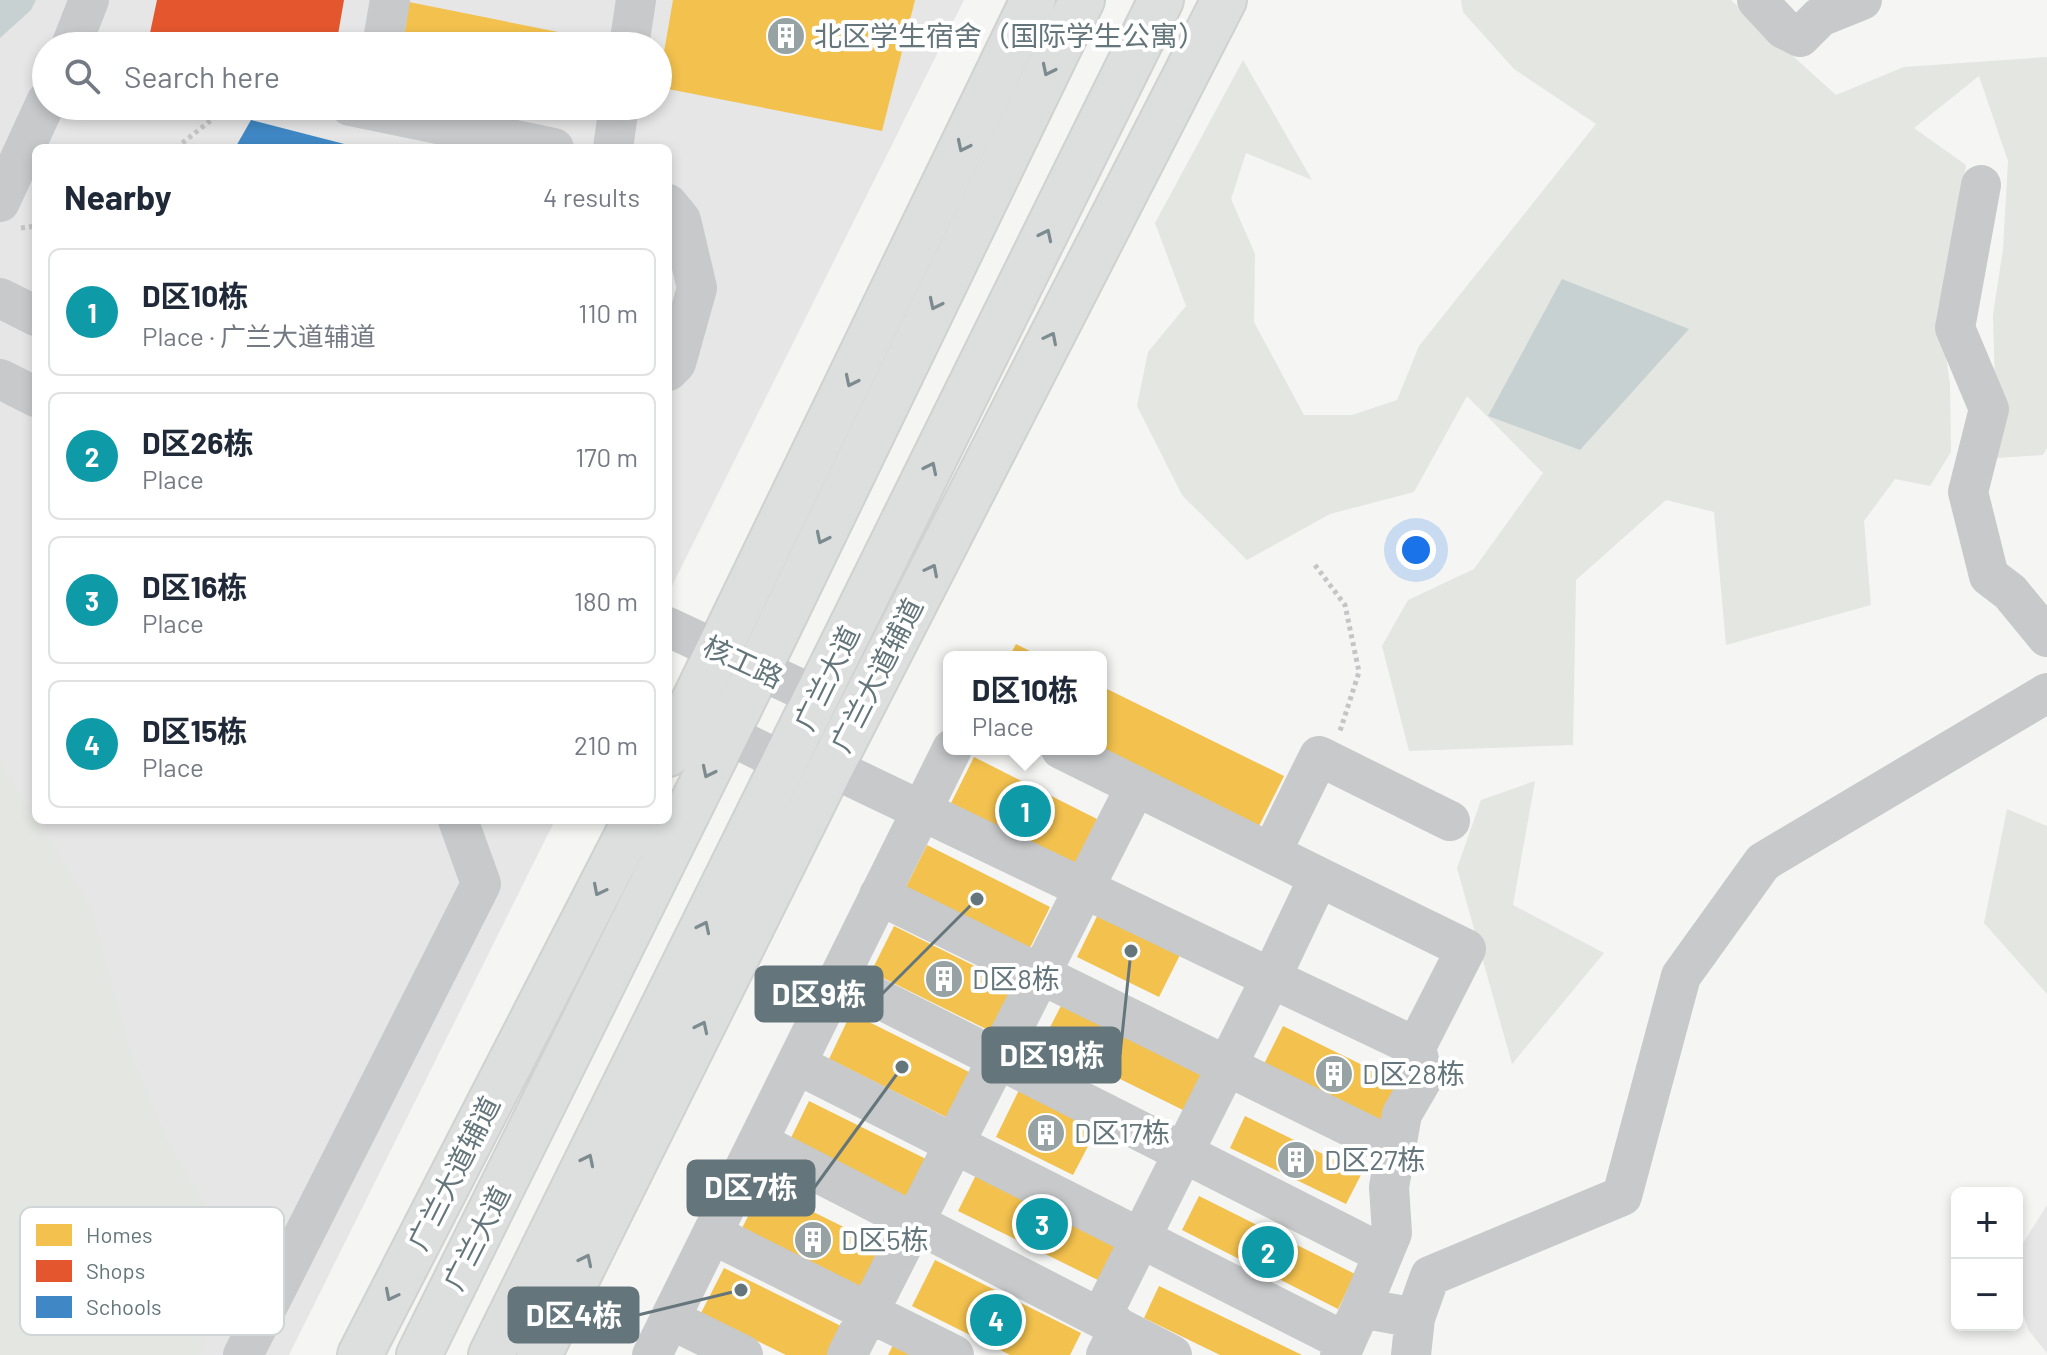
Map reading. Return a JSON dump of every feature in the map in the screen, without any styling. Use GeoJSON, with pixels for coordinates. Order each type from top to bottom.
{"type":"FeatureCollection","features":[{"type":"Feature","properties":{"kind":"main road"},"geometry":{"type":"LineString","coordinates":[[672,736],[678,710],[739,661],[1033,0]]}},
{"type":"Feature","properties":{"kind":"main road","name":"广兰大道"},"geometry":{"type":"LineString","coordinates":[[419,1355],[727,734],[739,661],[1082,0]]}},
{"type":"Feature","properties":{"kind":"main road","name":"广兰大道"},"geometry":{"type":"LineString","coordinates":[[491,1355],[803,759],[818,697],[1161,0]]}},
{"type":"Feature","properties":{"kind":"main road","name":"广兰大道辅道"},"geometry":{"type":"LineString","coordinates":[[539,1355],[803,759],[1224,0]]}},
{"type":"Feature","properties":{"kind":"main road","name":"广兰大道辅道"},"geometry":{"type":"LineString","coordinates":[[360,1355],[633,824]]}},
{"type":"Feature","properties":{"kind":"street"},"geometry":{"type":"LineString","coordinates":[[76,32],[89,0]]}},
{"type":"Feature","properties":{"kind":"street"},"geometry":{"type":"LineString","coordinates":[[384,32],[390,0]]}},
{"type":"Feature","properties":{"kind":"street"},"geometry":{"type":"LineString","coordinates":[[631,32],[636,0]]}},
{"type":"Feature","properties":{"kind":"street"},"geometry":{"type":"LineString","coordinates":[[1757,0],[1784,29],[1800,37],[1820,17],[1862,0]]}},
{"type":"Feature","properties":{"kind":"street"},"geometry":{"type":"LineString","coordinates":[[0,202],[38,120]]}},
{"type":"Feature","properties":{"kind":"street"},"geometry":{"type":"LineString","coordinates":[[424,120],[535,144]]}},
{"type":"Feature","properties":{"kind":"street"},"geometry":{"type":"LineString","coordinates":[[614,144],[617,120]]}},
{"type":"Feature","properties":{"kind":"street"},"geometry":{"type":"LineString","coordinates":[[1981,185],[1955,328],[1989,409],[1968,492],[1989,576],[2010,592],[2047,637]]}},
{"type":"Feature","properties":{"kind":"street"},"geometry":{"type":"LineString","coordinates":[[672,209],[681,220],[697,288],[676,363],[672,367]]}},
{"type":"Feature","properties":{"kind":"street"},"geometry":{"type":"LineString","coordinates":[[0,298],[32,314]]}},
{"type":"Feature","properties":{"kind":"street"},"geometry":{"type":"LineString","coordinates":[[0,379],[32,395]]}},
{"type":"Feature","properties":{"kind":"street","name":"核工路"},"geometry":{"type":"LineString","coordinates":[[672,629],[818,697]]}},
{"type":"Feature","properties":{"kind":"street"},"geometry":{"type":"LineString","coordinates":[[796,1064],[1141,1238],[1349,1335],[1413,1336],[1430,1276],[1622,1196],[1681,976],[1763,862],[2047,693]]}},
{"type":"Feature","properties":{"kind":"street"},"geometry":{"type":"LineString","coordinates":[[678,710],[727,734],[803,759],[922,810],[1416,1047]]}},
{"type":"Feature","properties":{"kind":"street"},"geometry":{"type":"LineString","coordinates":[[652,1355],[949,755]]}},
{"type":"Feature","properties":{"kind":"street"},"geometry":{"type":"LineString","coordinates":[[1073,755],[1466,949],[1416,1047],[1423,1078],[1402,1114],[1389,1187],[1392,1233],[1349,1335]]}},
{"type":"Feature","properties":{"kind":"street"},"geometry":{"type":"LineString","coordinates":[[1271,853],[1319,756],[1450,821]]}},
{"type":"Feature","properties":{"kind":"street"},"geometry":{"type":"LineString","coordinates":[[847,1355],[1136,786]]}},
{"type":"Feature","properties":{"kind":"street"},"geometry":{"type":"LineString","coordinates":[[284,1274],[481,884],[459,824]]}},
{"type":"Feature","properties":{"kind":"street"},"geometry":{"type":"LineString","coordinates":[[1113,1342],[1104,1311],[1319,877]]}},
{"type":"Feature","properties":{"kind":"street"},"geometry":{"type":"LineString","coordinates":[[879,895],[1398,1150]]}},
{"type":"Feature","properties":{"kind":"street"},"geometry":{"type":"LineString","coordinates":[[838,978],[1383,1254]]}},
{"type":"Feature","properties":{"kind":"street"},"geometry":{"type":"LineString","coordinates":[[758,1142],[915,1223],[1113,1342],[1172,1355]]}},
{"type":"Feature","properties":{"kind":"street"},"geometry":{"type":"LineString","coordinates":[[712,1234],[954,1355]]}},
{"type":"Feature","properties":{"kind":"street"},"geometry":{"type":"LineString","coordinates":[[670,1319],[743,1355]]}},
{"type":"Feature","properties":{"kind":"street"},"geometry":{"type":"LineString","coordinates":[[243,1355],[253,1335]]}},
{"type":"Feature","properties":{"kind":"path"},"geometry":{"type":"LineString","coordinates":[[181,144],[211,120]]}},
{"type":"Feature","properties":{"kind":"path"},"geometry":{"type":"LineString","coordinates":[[1315,565],[1345,605],[1359,672],[1330,762]]}},
{"type":"Feature","properties":{"kind":"shaded area"},"geometry":{"type":"Polygon","coordinates":[[[0,0],[964,0],[672,586],[672,144],[32,144],[32,824],[553,824],[289,1355],[0,1355],[0,0]]]}},
{"type":"Feature","properties":{"kind":"shaded area"},"geometry":{"type":"Polygon","coordinates":[[[0,0],[36,0],[31,10],[0,38],[0,0]]]}},
{"type":"Feature","properties":{"kind":"shaded area"},"geometry":{"type":"Polygon","coordinates":[[[1461,0],[1731,0],[1836,95],[1904,67],[2047,57],[2047,448],[2043,455],[1997,458],[1993,315],[2003,249],[2008,161],[1979,76],[1914,128],[1966,165],[1941,323],[1950,384],[1951,452],[1930,486],[1895,479],[1864,521],[1871,605],[1726,645],[1714,512],[1666,500],[1576,580],[1573,745],[1409,751],[1382,646],[1408,600],[1474,569],[1543,473],[1467,396],[1414,492],[1330,514],[1247,560],[1182,495],[1137,406],[1148,352],[1186,306],[1155,223],[1243,60],[1312,180],[1246,153],[1231,199],[1255,254],[1254,322],[1304,415],[1352,415],[1397,400],[1419,346],[1596,124],[1514,69],[1463,12],[1461,0]]]}},
{"type":"Feature","properties":{"kind":"shaded area"},"geometry":{"type":"Polygon","coordinates":[[[1562,279],[1689,329],[1580,450],[1488,416],[1562,279]]]}},
{"type":"Feature","properties":{"kind":"shaded area"},"geometry":{"type":"Polygon","coordinates":[[[0,763],[32,813],[32,824],[39,824],[90,905],[131,1055],[168,1142],[206,1207],[20,1207],[20,1335],[207,1335],[198,1355],[0,1355],[0,763]]]}},
{"type":"Feature","properties":{"kind":"shaded area"},"geometry":{"type":"Polygon","coordinates":[[[1535,781],[1513,905],[1604,953],[1512,1064],[1457,868],[1481,800],[1535,781]]]}},
{"type":"Feature","properties":{"kind":"shaded area"},"geometry":{"type":"Polygon","coordinates":[[[2007,809],[2047,826],[2047,994],[1984,923],[2007,809]]]}},
{"type":"Feature","properties":{"kind":"shaded area"},"geometry":{"type":"Polygon","coordinates":[[[2047,1205],[2047,1353],[2029,1331],[2023,1314],[2023,1243],[2047,1205]]]}},
{"type":"Feature","properties":{"kind":"building: Homes","name":"北区学生宿舍（国际学生公寓）"},"geometry":{"type":"Polygon","coordinates":[[[673,0],[915,0],[882,131],[672,90],[672,32],[667,32],[673,0]]]}},
{"type":"Feature","properties":{"kind":"building: Homes"},"geometry":{"type":"Polygon","coordinates":[[[409,2],[558,32],[405,32],[409,2]]]}},
{"type":"Feature","properties":{"kind":"building: Homes"},"geometry":{"type":"Polygon","coordinates":[[[1016,644],[1030,651],[1012,651],[1016,644]]]}},
{"type":"Feature","properties":{"kind":"building: Homes"},"geometry":{"type":"Polygon","coordinates":[[[1107,689],[1284,776],[1259,826],[1107,751],[1107,689]]]}},
{"type":"Feature","properties":{"kind":"building: Homes"},"geometry":{"type":"Polygon","coordinates":[[[974,757],[1097,819],[1075,864],[951,803],[974,757]]]}},
{"type":"Feature","properties":{"kind":"building: Homes"},"geometry":{"type":"Polygon","coordinates":[[[927,845],[1050,907],[1028,952],[904,891],[927,845]]]}},
{"type":"Feature","properties":{"kind":"building: Homes"},"geometry":{"type":"Polygon","coordinates":[[[1103,904],[1185,945],[1159,997],[1077,957],[1103,904]]]}},
{"type":"Feature","properties":{"kind":"building: Homes","name":"D区8栋"},"geometry":{"type":"Polygon","coordinates":[[[894,926],[1017,987],[994,1033],[871,972],[894,926]]]}},
{"type":"Feature","properties":{"kind":"building: Homes"},"geometry":{"type":"Polygon","coordinates":[[[1066,996],[1212,1067],[1189,1113],[1043,1041],[1066,996]]]}},
{"type":"Feature","properties":{"kind":"building: Homes"},"geometry":{"type":"Polygon","coordinates":[[[851,1013],[975,1075],[952,1120],[829,1059],[851,1013]]]}},
{"type":"Feature","properties":{"kind":"building: Homes","name":"D区28栋"},"geometry":{"type":"Polygon","coordinates":[[[1283,1026],[1403,1085],[1385,1123],[1264,1064],[1283,1026]]]}},
{"type":"Feature","properties":{"kind":"building: Homes","name":"D区17栋"},"geometry":{"type":"Polygon","coordinates":[[[1019,1090],[1097,1129],[1073,1175],[996,1137],[1019,1090]]]}},
{"type":"Feature","properties":{"kind":"building: Homes"},"geometry":{"type":"Polygon","coordinates":[[[809,1101],[932,1162],[910,1208],[787,1146],[809,1101]]]}},
{"type":"Feature","properties":{"kind":"building: Homes","name":"D区27栋"},"geometry":{"type":"Polygon","coordinates":[[[1245,1116],[1362,1173],[1346,1204],[1230,1148],[1245,1116]]]}},
{"type":"Feature","properties":{"kind":"building: Homes"},"geometry":{"type":"Polygon","coordinates":[[[981,1165],[1126,1238],[1104,1283],[958,1211],[981,1165]]]}},
{"type":"Feature","properties":{"kind":"building: Homes","name":"D区5栋"},"geometry":{"type":"Polygon","coordinates":[[[763,1187],[886,1248],[864,1293],[740,1232],[763,1187]]]}},
{"type":"Feature","properties":{"kind":"building: Homes"},"geometry":{"type":"Polygon","coordinates":[[[1199,1196],[1355,1274],[1338,1309],[1182,1230],[1199,1196]]]}},
{"type":"Feature","properties":{"kind":"building: Homes"},"geometry":{"type":"Polygon","coordinates":[[[935,1260],[1081,1333],[1070,1355],[1010,1355],[912,1306],[935,1260]]]}},
{"type":"Feature","properties":{"kind":"building: Homes"},"geometry":{"type":"Polygon","coordinates":[[[724,1268],[847,1329],[834,1355],[786,1355],[701,1313],[724,1268]]]}},
{"type":"Feature","properties":{"kind":"building: Homes"},"geometry":{"type":"Polygon","coordinates":[[[1159,1286],[1302,1355],[1220,1355],[1144,1318],[1159,1286]]]}},
{"type":"Feature","properties":{"kind":"building: Homes"},"geometry":{"type":"Polygon","coordinates":[[[897,1337],[933,1355],[888,1355],[897,1337]]]}},
{"type":"Feature","properties":{"kind":"building: Shops"},"geometry":{"type":"Polygon","coordinates":[[[157,0],[344,0],[338,32],[150,32],[157,0]]]}},
{"type":"Feature","properties":{"kind":"building: Schools"},"geometry":{"type":"Polygon","coordinates":[[[251,120],[344,144],[237,144],[251,120]]]}},
{"type":"Feature","properties":{"kind":"place","name":"北区学生宿舍（国际学生公寓）"},"geometry":{"type":"Point","coordinates":[786,36]}},
{"type":"Feature","properties":{"kind":"place","name":"D区10栋"},"geometry":{"type":"Point","coordinates":[1025,811]}},
{"type":"Feature","properties":{"kind":"place","name":"D区9栋"},"geometry":{"type":"Point","coordinates":[977,899]}},
{"type":"Feature","properties":{"kind":"place","name":"D区19栋"},"geometry":{"type":"Point","coordinates":[1131,951]}},
{"type":"Feature","properties":{"kind":"place","name":"D区8栋"},"geometry":{"type":"Point","coordinates":[944,979]}},
{"type":"Feature","properties":{"kind":"place","name":"D区7栋"},"geometry":{"type":"Point","coordinates":[902,1067]}},
{"type":"Feature","properties":{"kind":"place","name":"D区28栋"},"geometry":{"type":"Point","coordinates":[1334,1074]}},
{"type":"Feature","properties":{"kind":"place","name":"D区17栋"},"geometry":{"type":"Point","coordinates":[1046,1133]}},
{"type":"Feature","properties":{"kind":"place","name":"D区27栋"},"geometry":{"type":"Point","coordinates":[1296,1160]}},
{"type":"Feature","properties":{"kind":"place","name":"D区16栋"},"geometry":{"type":"Point","coordinates":[1042,1224]}},
{"type":"Feature","properties":{"kind":"place","name":"D区5栋"},"geometry":{"type":"Point","coordinates":[813,1240]}},
{"type":"Feature","properties":{"kind":"place","name":"D区26栋"},"geometry":{"type":"Point","coordinates":[1268,1252]}},
{"type":"Feature","properties":{"kind":"place","name":"D区4栋"},"geometry":{"type":"Point","coordinates":[741,1290]}},
{"type":"Feature","properties":{"kind":"place","name":"D区15栋"},"geometry":{"type":"Point","coordinates":[996,1320]}}]}
